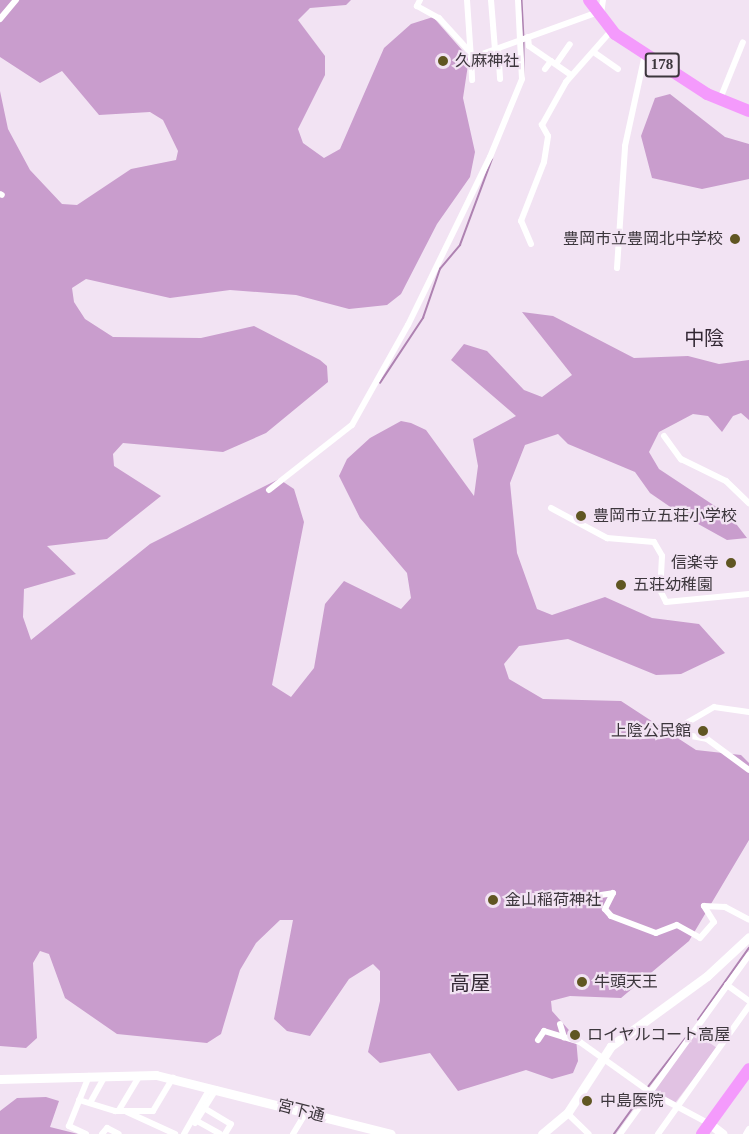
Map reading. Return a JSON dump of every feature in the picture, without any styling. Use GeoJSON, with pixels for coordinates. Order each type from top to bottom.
{"type":"FeatureCollection","features":[{"type":"Feature","properties":{"kind":"highway","name":"178"},"geometry":{"type":"LineString","coordinates":[[589,0],[597,16],[611,31],[719,101],[749,111]]}},
{"type":"Feature","properties":{"kind":"highway"},"geometry":{"type":"LineString","coordinates":[[706,1129],[749,1069]]}},
{"type":"Feature","properties":{"kind":"street"},"geometry":{"type":"LineString","coordinates":[[0,20],[16,0]]}},
{"type":"Feature","properties":{"kind":"street"},"geometry":{"type":"LineString","coordinates":[[420,0],[417,6],[439,18],[470,55]]}},
{"type":"Feature","properties":{"kind":"street"},"geometry":{"type":"LineString","coordinates":[[467,0],[472,80]]}},
{"type":"Feature","properties":{"kind":"street"},"geometry":{"type":"LineString","coordinates":[[491,0],[500,79]]}},
{"type":"Feature","properties":{"kind":"street"},"geometry":{"type":"LineString","coordinates":[[269,490],[335,442],[363,409],[490,157],[522,79],[518,0]]}},
{"type":"Feature","properties":{"kind":"street"},"geometry":{"type":"LineString","coordinates":[[470,55],[496,49],[597,16],[603,0]]}},
{"type":"Feature","properties":{"kind":"street"},"geometry":{"type":"LineString","coordinates":[[531,244],[521,221],[544,162],[548,136],[542,125],[571,75],[596,53],[611,31]]}},
{"type":"Feature","properties":{"kind":"street"},"geometry":{"type":"LineString","coordinates":[[528,38],[529,46],[571,75]]}},
{"type":"Feature","properties":{"kind":"street"},"geometry":{"type":"LineString","coordinates":[[719,101],[743,42]]}},
{"type":"Feature","properties":{"kind":"street"},"geometry":{"type":"LineString","coordinates":[[545,69],[570,44]]}},
{"type":"Feature","properties":{"kind":"street"},"geometry":{"type":"LineString","coordinates":[[596,53],[618,69]]}},
{"type":"Feature","properties":{"kind":"street"},"geometry":{"type":"LineString","coordinates":[[617,268],[625,146],[645,54]]}},
{"type":"Feature","properties":{"kind":"street"},"geometry":{"type":"LineString","coordinates":[[663,436],[687,463],[726,481],[749,502]]}},
{"type":"Feature","properties":{"kind":"street"},"geometry":{"type":"LineString","coordinates":[[551,508],[607,538],[654,542],[662,556],[660,590],[666,602],[749,594]]}},
{"type":"Feature","properties":{"kind":"street"},"geometry":{"type":"LineString","coordinates":[[749,712],[714,707],[671,732],[707,740],[749,770]]}},
{"type":"Feature","properties":{"kind":"street"},"geometry":{"type":"LineString","coordinates":[[600,896],[613,893],[605,909],[611,916],[656,933],[677,925],[700,938],[714,922],[704,906],[725,907],[749,920]]}},
{"type":"Feature","properties":{"kind":"street"},"geometry":{"type":"LineString","coordinates":[[542,1134],[567,1113],[602,1059],[624,1036],[746,945],[749,937]]}},
{"type":"Feature","properties":{"kind":"street"},"geometry":{"type":"LineString","coordinates":[[620,1134],[647,1090],[749,955]]}},
{"type":"Feature","properties":{"kind":"street"},"geometry":{"type":"LineString","coordinates":[[727,986],[749,1001]]}},
{"type":"Feature","properties":{"kind":"street"},"geometry":{"type":"LineString","coordinates":[[658,1134],[749,1006]]}},
{"type":"Feature","properties":{"kind":"street"},"geometry":{"type":"LineString","coordinates":[[560,1024],[564,1038]]}},
{"type":"Feature","properties":{"kind":"street"},"geometry":{"type":"LineString","coordinates":[[538,1040],[544,1031],[564,1038],[602,1059],[647,1090],[677,1107],[706,1129],[723,1134]]}},
{"type":"Feature","properties":{"kind":"street"},"geometry":{"type":"LineString","coordinates":[[119,1110],[141,1074]]}},
{"type":"Feature","properties":{"kind":"street","name":"宮下通"},"geometry":{"type":"LineString","coordinates":[[0,1079],[141,1074],[173,1078],[306,1112],[355,1130],[391,1134]]}},
{"type":"Feature","properties":{"kind":"street"},"geometry":{"type":"LineString","coordinates":[[90,1103],[105,1075]]}},
{"type":"Feature","properties":{"kind":"street"},"geometry":{"type":"LineString","coordinates":[[86,1134],[69,1126],[89,1076]]}},
{"type":"Feature","properties":{"kind":"street"},"geometry":{"type":"LineString","coordinates":[[79,1100],[119,1110],[153,1111],[173,1078]]}},
{"type":"Feature","properties":{"kind":"street"},"geometry":{"type":"LineString","coordinates":[[213,1089],[196,1122],[220,1134]]}},
{"type":"Feature","properties":{"kind":"street"},"geometry":{"type":"LineString","coordinates":[[184,1134],[213,1089]]}},
{"type":"Feature","properties":{"kind":"street"},"geometry":{"type":"LineString","coordinates":[[204,1108],[231,1124],[225,1134]]}},
{"type":"Feature","properties":{"kind":"street"},"geometry":{"type":"LineString","coordinates":[[127,1112],[175,1134]]}},
{"type":"Feature","properties":{"kind":"street"},"geometry":{"type":"LineString","coordinates":[[293,1134],[306,1112]]}},
{"type":"Feature","properties":{"kind":"street"},"geometry":{"type":"LineString","coordinates":[[567,1113],[589,1134]]}},
{"type":"Feature","properties":{"kind":"street"},"geometry":{"type":"LineString","coordinates":[[102,1134],[107,1128],[119,1134]]}},
{"type":"Feature","properties":{"kind":"street"},"geometry":{"type":"LineString","coordinates":[[746,1134],[749,1130]]}},
{"type":"Feature","properties":{"kind":"shaded area"},"geometry":{"type":"Polygon","coordinates":[[[0,0],[351,0],[346,5],[310,8],[298,20],[325,56],[325,75],[298,129],[303,143],[324,158],[340,149],[384,48],[411,24],[433,17],[469,58],[463,98],[475,152],[470,177],[437,224],[401,294],[387,305],[349,309],[296,295],[230,290],[170,298],[86,279],[72,288],[74,302],[85,319],[113,337],[201,338],[254,326],[320,360],[327,366],[328,382],[266,433],[223,452],[123,443],[113,454],[114,466],[161,496],[107,539],[47,546],[76,574],[24,589],[23,617],[31,640],[150,544],[279,479],[294,489],[304,522],[272,685],[291,697],[314,668],[325,604],[344,581],[401,609],[411,598],[407,573],[360,518],[339,476],[347,459],[370,438],[401,421],[411,423],[426,430],[474,496],[478,466],[473,439],[516,416],[451,360],[464,344],[487,351],[524,390],[542,397],[572,375],[522,312],[553,316],[634,358],[688,356],[719,364],[749,360],[749,420],[741,413],[733,416],[722,432],[708,416],[693,414],[659,432],[649,452],[659,469],[730,516],[747,538],[727,540],[682,515],[650,493],[635,472],[568,444],[558,434],[525,445],[510,483],[517,553],[537,609],[552,615],[605,597],[652,618],[699,624],[725,653],[681,674],[656,675],[568,639],[519,646],[504,664],[509,679],[543,699],[621,701],[696,750],[741,755],[749,763],[749,840],[689,941],[621,998],[570,996],[551,1001],[552,1011],[576,1038],[578,1061],[573,1073],[552,1079],[526,1070],[458,1091],[430,1053],[380,1063],[368,1052],[380,1001],[380,971],[373,964],[349,979],[310,1036],[287,1031],[274,1019],[293,920],[280,920],[256,943],[240,970],[221,1034],[207,1043],[117,1034],[65,998],[49,954],[40,951],[33,963],[37,1038],[26,1048],[0,1046],[0,91],[8,129],[30,170],[62,204],[77,205],[131,169],[176,160],[178,151],[163,120],[150,112],[99,115],[62,71],[40,83],[0,57],[0,0]]]}},
{"type":"Feature","properties":{"kind":"shaded area"},"geometry":{"type":"Polygon","coordinates":[[[670,94],[725,137],[749,144],[749,179],[702,189],[652,178],[641,136],[655,98],[670,94]]]}},
{"type":"Feature","properties":{"kind":"shaded area"},"geometry":{"type":"Polygon","coordinates":[[[695,1033],[717,1048],[675,1103],[654,1090],[695,1033]]]}},
{"type":"Feature","properties":{"kind":"shaded area"},"geometry":{"type":"Polygon","coordinates":[[[46,1097],[59,1101],[50,1127],[78,1134],[0,1134],[0,1111],[17,1098],[46,1097]]]}},
{"type":"Feature","properties":{"kind":"waterway"},"geometry":{"type":"LineString","coordinates":[[522,0],[524,35]]}},
{"type":"Feature","properties":{"kind":"waterway"},"geometry":{"type":"LineString","coordinates":[[524,40],[524,80]]}},
{"type":"Feature","properties":{"kind":"waterway"},"geometry":{"type":"LineString","coordinates":[[380,383],[423,318],[440,269],[460,245],[492,159]]}},
{"type":"Feature","properties":{"kind":"waterway"},"geometry":{"type":"LineString","coordinates":[[698,1020],[749,948]]}},
{"type":"Feature","properties":{"kind":"waterway"},"geometry":{"type":"LineString","coordinates":[[648,1087],[685,1039]]}},
{"type":"Feature","properties":{"kind":"waterway"},"geometry":{"type":"LineString","coordinates":[[614,1134],[645,1091]]}},
{"type":"Feature","properties":{"kind":"place","name":"久麻神社"},"geometry":{"type":"Point","coordinates":[443,61]}},
{"type":"Feature","properties":{"kind":"place","name":"豊岡市立豊岡北中学校"},"geometry":{"type":"Point","coordinates":[735,239]}},
{"type":"Feature","properties":{"kind":"place","name":"豊岡市立五荘小学校"},"geometry":{"type":"Point","coordinates":[581,516]}},
{"type":"Feature","properties":{"kind":"place","name":"信楽寺"},"geometry":{"type":"Point","coordinates":[731,563]}},
{"type":"Feature","properties":{"kind":"place","name":"五荘幼稚園"},"geometry":{"type":"Point","coordinates":[621,585]}},
{"type":"Feature","properties":{"kind":"place","name":"上陰公民館"},"geometry":{"type":"Point","coordinates":[703,731]}},
{"type":"Feature","properties":{"kind":"place","name":"金山稲荷神社"},"geometry":{"type":"Point","coordinates":[493,900]}},
{"type":"Feature","properties":{"kind":"place","name":"牛頭天王"},"geometry":{"type":"Point","coordinates":[582,982]}},
{"type":"Feature","properties":{"kind":"place","name":"ロイヤルコート高屋"},"geometry":{"type":"Point","coordinates":[575,1035]}},
{"type":"Feature","properties":{"kind":"place","name":"中島医院"},"geometry":{"type":"Point","coordinates":[587,1101]}},
{"type":"Feature","properties":{"kind":"district","name":"中陰"},"geometry":{"type":"Point","coordinates":[704,338]}},
{"type":"Feature","properties":{"kind":"district","name":"高屋"},"geometry":{"type":"Point","coordinates":[470,983]}}]}
